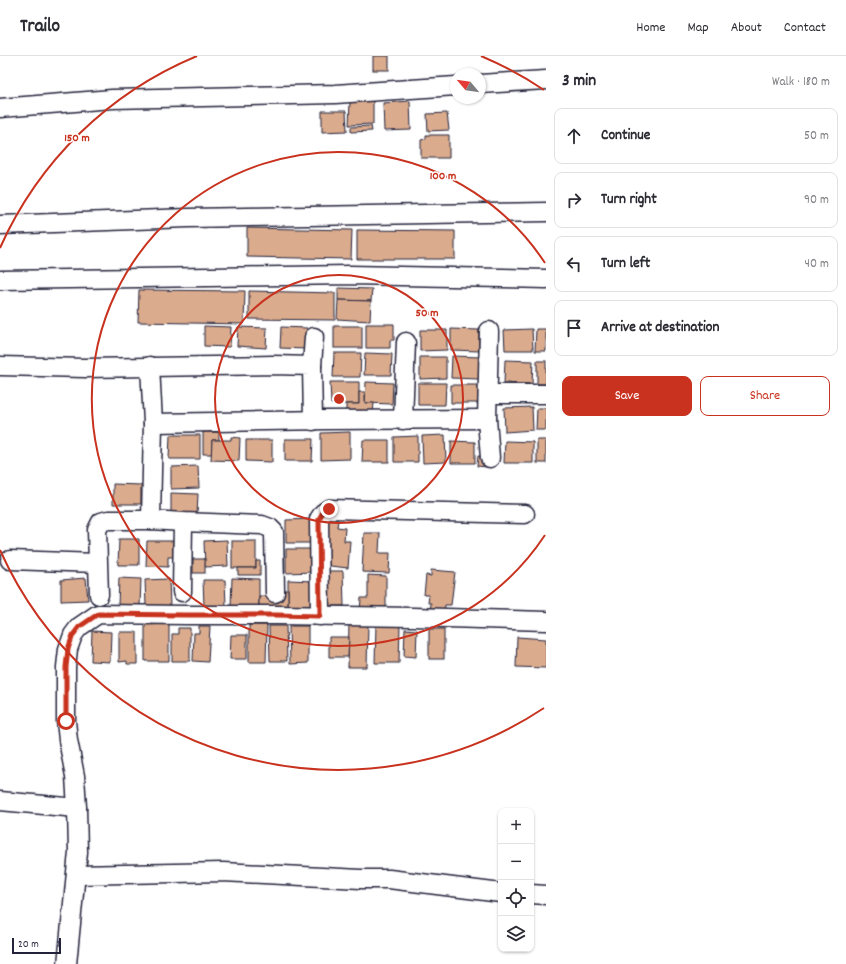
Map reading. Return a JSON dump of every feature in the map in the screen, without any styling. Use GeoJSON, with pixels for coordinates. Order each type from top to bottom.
{"type":"FeatureCollection","features":[{"type":"Feature","properties":{"kind":"street"},"geometry":{"type":"LineString","coordinates":[[486,84],[546,80]]}},
{"type":"Feature","properties":{"kind":"street"},"geometry":{"type":"LineString","coordinates":[[0,108],[112,99],[335,94],[450,86]]}},
{"type":"Feature","properties":{"kind":"street"},"geometry":{"type":"LineString","coordinates":[[0,225],[188,218],[546,212]]}},
{"type":"Feature","properties":{"kind":"street"},"geometry":{"type":"LineString","coordinates":[[0,280],[350,275],[546,279]]}},
{"type":"Feature","properties":{"kind":"street"},"geometry":{"type":"LineString","coordinates":[[489,331],[488,419],[490,458]]}},
{"type":"Feature","properties":{"kind":"street"},"geometry":{"type":"LineString","coordinates":[[313,421],[312,366],[314,337]]}},
{"type":"Feature","properties":{"kind":"street"},"geometry":{"type":"LineString","coordinates":[[403,420],[406,342]]}},
{"type":"Feature","properties":{"kind":"street"},"geometry":{"type":"LineString","coordinates":[[0,366],[85,368],[273,364],[312,366]]}},
{"type":"Feature","properties":{"kind":"street"},"geometry":{"type":"LineString","coordinates":[[150,366],[153,423],[151,520]]}},
{"type":"Feature","properties":{"kind":"street"},"geometry":{"type":"LineString","coordinates":[[488,394],[546,394]]}},
{"type":"Feature","properties":{"kind":"street"},"geometry":{"type":"LineString","coordinates":[[153,423],[488,419]]}},
{"type":"Feature","properties":{"kind":"street"},"geometry":{"type":"LineString","coordinates":[[320,616],[319,519],[323,512],[329,509],[525,514]]}},
{"type":"Feature","properties":{"kind":"street"},"geometry":{"type":"LineString","coordinates":[[99,595],[97,530],[100,522],[108,520],[151,520],[262,525],[270,528],[274,532],[275,593]]}},
{"type":"Feature","properties":{"kind":"street"},"geometry":{"type":"LineString","coordinates":[[182,592],[183,522]]}},
{"type":"Feature","properties":{"kind":"street"},"geometry":{"type":"LineString","coordinates":[[10,560],[97,563]]}},
{"type":"Feature","properties":{"kind":"street"},"geometry":{"type":"LineString","coordinates":[[67,964],[78,852],[75,776],[67,727],[66,667],[68,649],[73,635],[79,627],[98,614],[413,617],[546,621]]}},
{"type":"Feature","properties":{"kind":"street"},"geometry":{"type":"LineString","coordinates":[[0,801],[77,808]]}},
{"type":"Feature","properties":{"kind":"street"},"geometry":{"type":"LineString","coordinates":[[76,875],[223,872],[360,879],[389,879],[498,893]]}},
{"type":"Feature","properties":{"kind":"street"},"geometry":{"type":"LineString","coordinates":[[534,894],[546,895]]}},
{"type":"Feature","properties":{"kind":"building"},"geometry":{"type":"Polygon","coordinates":[[[373,56],[389,56],[389,70],[373,70],[373,56]]]}},
{"type":"Feature","properties":{"kind":"building"},"geometry":{"type":"Polygon","coordinates":[[[350,101],[373,101],[373,124],[349,125],[350,101]]]}},
{"type":"Feature","properties":{"kind":"building"},"geometry":{"type":"Polygon","coordinates":[[[410,101],[411,130],[384,131],[383,103],[410,101]]]}},
{"type":"Feature","properties":{"kind":"building"},"geometry":{"type":"Polygon","coordinates":[[[322,111],[346,111],[347,131],[322,132],[322,111]]]}},
{"type":"Feature","properties":{"kind":"building"},"geometry":{"type":"Polygon","coordinates":[[[447,113],[449,130],[428,131],[427,114],[447,113]]]}},
{"type":"Feature","properties":{"kind":"building"},"geometry":{"type":"Polygon","coordinates":[[[371,126],[372,131],[351,132],[351,127],[371,126]]]}},
{"type":"Feature","properties":{"kind":"building"},"geometry":{"type":"Polygon","coordinates":[[[426,135],[449,135],[449,158],[421,158],[421,140],[426,139],[426,135]]]}},
{"type":"Feature","properties":{"kind":"building"},"geometry":{"type":"Polygon","coordinates":[[[247,228],[352,230],[351,259],[247,257],[247,228]]]}},
{"type":"Feature","properties":{"kind":"building"},"geometry":{"type":"Polygon","coordinates":[[[357,230],[455,231],[455,259],[357,259],[357,230]]]}},
{"type":"Feature","properties":{"kind":"building"},"geometry":{"type":"Polygon","coordinates":[[[338,288],[372,289],[371,301],[338,300],[338,288]]]}},
{"type":"Feature","properties":{"kind":"building"},"geometry":{"type":"Polygon","coordinates":[[[139,290],[245,291],[244,324],[138,322],[139,290]]]}},
{"type":"Feature","properties":{"kind":"building"},"geometry":{"type":"Polygon","coordinates":[[[249,291],[335,293],[335,320],[249,319],[249,291]]]}},
{"type":"Feature","properties":{"kind":"building"},"geometry":{"type":"Polygon","coordinates":[[[338,300],[371,301],[370,321],[337,319],[338,300]]]}},
{"type":"Feature","properties":{"kind":"building"},"geometry":{"type":"Polygon","coordinates":[[[366,324],[394,324],[394,340],[390,340],[390,348],[366,348],[366,324]]]}},
{"type":"Feature","properties":{"kind":"building"},"geometry":{"type":"Polygon","coordinates":[[[204,326],[231,327],[230,347],[204,346],[204,326]]]}},
{"type":"Feature","properties":{"kind":"building"},"geometry":{"type":"Polygon","coordinates":[[[334,326],[362,326],[362,348],[334,348],[334,326]]]}},
{"type":"Feature","properties":{"kind":"building"},"geometry":{"type":"Polygon","coordinates":[[[238,327],[267,328],[266,348],[237,346],[238,327]]]}},
{"type":"Feature","properties":{"kind":"building"},"geometry":{"type":"Polygon","coordinates":[[[281,327],[307,328],[306,349],[280,348],[281,327]]]}},
{"type":"Feature","properties":{"kind":"building"},"geometry":{"type":"Polygon","coordinates":[[[451,329],[479,330],[479,351],[451,350],[451,329]]]}},
{"type":"Feature","properties":{"kind":"building"},"geometry":{"type":"Polygon","coordinates":[[[532,329],[533,350],[505,350],[504,330],[532,329]]]}},
{"type":"Feature","properties":{"kind":"building"},"geometry":{"type":"Polygon","coordinates":[[[536,329],[546,329],[546,351],[535,351],[536,329]]]}},
{"type":"Feature","properties":{"kind":"building"},"geometry":{"type":"Polygon","coordinates":[[[420,330],[447,330],[447,350],[420,351],[420,330]]]}},
{"type":"Feature","properties":{"kind":"building"},"geometry":{"type":"Polygon","coordinates":[[[334,353],[361,353],[360,377],[333,377],[334,353]]]}},
{"type":"Feature","properties":{"kind":"building"},"geometry":{"type":"Polygon","coordinates":[[[365,353],[392,354],[391,375],[364,375],[365,353]]]}},
{"type":"Feature","properties":{"kind":"building"},"geometry":{"type":"Polygon","coordinates":[[[452,356],[480,357],[479,379],[451,378],[452,356]]]}},
{"type":"Feature","properties":{"kind":"building"},"geometry":{"type":"Polygon","coordinates":[[[420,357],[446,357],[446,378],[420,379],[420,357]]]}},
{"type":"Feature","properties":{"kind":"building"},"geometry":{"type":"Polygon","coordinates":[[[505,360],[533,361],[532,384],[504,383],[505,360]]]}},
{"type":"Feature","properties":{"kind":"building"},"geometry":{"type":"Polygon","coordinates":[[[537,361],[546,361],[546,384],[537,384],[537,361]]]}},
{"type":"Feature","properties":{"kind":"building"},"geometry":{"type":"Polygon","coordinates":[[[330,382],[359,382],[359,404],[331,404],[330,382]]]}},
{"type":"Feature","properties":{"kind":"building"},"geometry":{"type":"Polygon","coordinates":[[[366,382],[393,383],[392,404],[365,403],[366,382]]]}},
{"type":"Feature","properties":{"kind":"building"},"geometry":{"type":"Polygon","coordinates":[[[418,383],[446,383],[445,405],[418,405],[418,383]]]}},
{"type":"Feature","properties":{"kind":"building"},"geometry":{"type":"Polygon","coordinates":[[[451,385],[479,385],[478,403],[451,403],[451,385]]]}},
{"type":"Feature","properties":{"kind":"building"},"geometry":{"type":"Polygon","coordinates":[[[359,392],[365,392],[365,403],[374,403],[373,414],[346,413],[346,404],[359,404],[359,392]]]}},
{"type":"Feature","properties":{"kind":"building"},"geometry":{"type":"Polygon","coordinates":[[[532,407],[533,430],[505,432],[504,408],[532,407]]]}},
{"type":"Feature","properties":{"kind":"building"},"geometry":{"type":"Polygon","coordinates":[[[537,408],[546,408],[546,430],[536,430],[537,408]]]}},
{"type":"Feature","properties":{"kind":"building"},"geometry":{"type":"Polygon","coordinates":[[[203,432],[219,432],[219,440],[212,440],[212,454],[203,454],[203,432]]]}},
{"type":"Feature","properties":{"kind":"building"},"geometry":{"type":"Polygon","coordinates":[[[350,432],[350,459],[321,460],[321,433],[350,432]]]}},
{"type":"Feature","properties":{"kind":"building"},"geometry":{"type":"Polygon","coordinates":[[[170,435],[200,435],[200,459],[169,459],[170,435]]]}},
{"type":"Feature","properties":{"kind":"building"},"geometry":{"type":"Polygon","coordinates":[[[445,435],[446,462],[423,463],[422,436],[445,435]]]}},
{"type":"Feature","properties":{"kind":"building"},"geometry":{"type":"Polygon","coordinates":[[[418,436],[418,462],[394,462],[394,437],[418,436]]]}},
{"type":"Feature","properties":{"kind":"building"},"geometry":{"type":"Polygon","coordinates":[[[231,437],[240,438],[239,461],[211,460],[212,440],[231,440],[231,437]]]}},
{"type":"Feature","properties":{"kind":"building"},"geometry":{"type":"Polygon","coordinates":[[[285,439],[313,439],[312,461],[285,461],[285,439]]]}},
{"type":"Feature","properties":{"kind":"building"},"geometry":{"type":"Polygon","coordinates":[[[246,440],[272,440],[272,462],[246,461],[246,440]]]}},
{"type":"Feature","properties":{"kind":"building"},"geometry":{"type":"Polygon","coordinates":[[[363,440],[389,440],[389,462],[362,462],[363,440]]]}},
{"type":"Feature","properties":{"kind":"building"},"geometry":{"type":"Polygon","coordinates":[[[537,440],[546,440],[546,463],[537,463],[537,440]]]}},
{"type":"Feature","properties":{"kind":"building"},"geometry":{"type":"Polygon","coordinates":[[[451,441],[475,442],[475,463],[451,463],[451,441]]]}},
{"type":"Feature","properties":{"kind":"building"},"geometry":{"type":"Polygon","coordinates":[[[505,441],[533,442],[533,463],[504,463],[505,441]]]}},
{"type":"Feature","properties":{"kind":"building"},"geometry":{"type":"Polygon","coordinates":[[[478,456],[488,457],[487,467],[477,466],[478,456]]]}},
{"type":"Feature","properties":{"kind":"building"},"geometry":{"type":"Polygon","coordinates":[[[198,466],[199,488],[171,489],[171,467],[198,466]]]}},
{"type":"Feature","properties":{"kind":"building"},"geometry":{"type":"Polygon","coordinates":[[[113,484],[141,485],[141,504],[113,504],[113,484]]]}},
{"type":"Feature","properties":{"kind":"building"},"geometry":{"type":"Polygon","coordinates":[[[171,493],[198,494],[197,515],[171,514],[171,493]]]}},
{"type":"Feature","properties":{"kind":"building"},"geometry":{"type":"Polygon","coordinates":[[[313,519],[313,543],[286,543],[286,520],[313,519]]]}},
{"type":"Feature","properties":{"kind":"building"},"geometry":{"type":"Polygon","coordinates":[[[323,520],[338,520],[337,527],[345,528],[344,541],[350,541],[348,568],[322,565],[323,520]]]}},
{"type":"Feature","properties":{"kind":"building"},"geometry":{"type":"Polygon","coordinates":[[[364,533],[380,533],[379,553],[390,553],[389,573],[362,572],[364,533]]]}},
{"type":"Feature","properties":{"kind":"building"},"geometry":{"type":"Polygon","coordinates":[[[119,539],[139,539],[139,565],[118,565],[119,539]]]}},
{"type":"Feature","properties":{"kind":"building"},"geometry":{"type":"Polygon","coordinates":[[[227,540],[228,566],[205,567],[204,541],[227,540]]]}},
{"type":"Feature","properties":{"kind":"building"},"geometry":{"type":"Polygon","coordinates":[[[147,541],[173,541],[173,557],[168,557],[168,567],[146,566],[147,541]]]}},
{"type":"Feature","properties":{"kind":"building"},"geometry":{"type":"Polygon","coordinates":[[[232,541],[256,541],[256,568],[232,568],[232,541]]]}},
{"type":"Feature","properties":{"kind":"building"},"geometry":{"type":"Polygon","coordinates":[[[286,549],[312,549],[313,572],[286,573],[286,549]]]}},
{"type":"Feature","properties":{"kind":"building"},"geometry":{"type":"Polygon","coordinates":[[[193,559],[205,559],[205,573],[193,573],[193,559]]]}},
{"type":"Feature","properties":{"kind":"building"},"geometry":{"type":"Polygon","coordinates":[[[256,561],[260,561],[260,575],[238,575],[238,568],[256,568],[256,561]]]}},
{"type":"Feature","properties":{"kind":"building"},"geometry":{"type":"Polygon","coordinates":[[[431,570],[455,572],[451,605],[445,605],[444,614],[430,613],[431,603],[428,603],[429,595],[424,595],[426,575],[431,576],[431,570]]]}},
{"type":"Feature","properties":{"kind":"building"},"geometry":{"type":"Polygon","coordinates":[[[322,571],[343,571],[344,606],[323,606],[322,571]]]}},
{"type":"Feature","properties":{"kind":"building"},"geometry":{"type":"Polygon","coordinates":[[[368,575],[386,576],[386,612],[360,612],[361,598],[368,598],[368,575]]]}},
{"type":"Feature","properties":{"kind":"building"},"geometry":{"type":"Polygon","coordinates":[[[86,578],[88,600],[61,601],[61,580],[86,578]]]}},
{"type":"Feature","properties":{"kind":"building"},"geometry":{"type":"Polygon","coordinates":[[[119,578],[141,579],[140,606],[118,606],[119,578]]]}},
{"type":"Feature","properties":{"kind":"building"},"geometry":{"type":"Polygon","coordinates":[[[232,578],[259,579],[259,607],[231,607],[232,578]]]}},
{"type":"Feature","properties":{"kind":"building"},"geometry":{"type":"Polygon","coordinates":[[[169,579],[170,606],[146,606],[145,580],[169,579]]]}},
{"type":"Feature","properties":{"kind":"building"},"geometry":{"type":"Polygon","coordinates":[[[203,580],[225,580],[226,606],[204,606],[203,580]]]}},
{"type":"Feature","properties":{"kind":"building"},"geometry":{"type":"Polygon","coordinates":[[[288,580],[313,581],[312,608],[288,608],[288,580]]]}},
{"type":"Feature","properties":{"kind":"building"},"geometry":{"type":"Polygon","coordinates":[[[280,590],[288,590],[288,611],[259,610],[259,596],[280,596],[280,590]]]}},
{"type":"Feature","properties":{"kind":"building"},"geometry":{"type":"Polygon","coordinates":[[[349,623],[368,624],[367,667],[348,667],[349,623]]]}},
{"type":"Feature","properties":{"kind":"building"},"geometry":{"type":"Polygon","coordinates":[[[169,624],[169,661],[145,661],[145,625],[169,624]]]}},
{"type":"Feature","properties":{"kind":"building"},"geometry":{"type":"Polygon","coordinates":[[[376,624],[400,624],[399,663],[375,663],[376,624]]]}},
{"type":"Feature","properties":{"kind":"building"},"geometry":{"type":"Polygon","coordinates":[[[249,625],[267,625],[266,662],[249,662],[249,625]]]}},
{"type":"Feature","properties":{"kind":"building"},"geometry":{"type":"Polygon","coordinates":[[[199,626],[210,626],[208,662],[193,661],[194,633],[199,633],[199,626]]]}},
{"type":"Feature","properties":{"kind":"building"},"geometry":{"type":"Polygon","coordinates":[[[269,626],[286,626],[287,661],[270,661],[269,626]]]}},
{"type":"Feature","properties":{"kind":"building"},"geometry":{"type":"Polygon","coordinates":[[[289,626],[308,626],[308,663],[290,664],[289,626]]]}},
{"type":"Feature","properties":{"kind":"building"},"geometry":{"type":"Polygon","coordinates":[[[178,628],[190,628],[190,661],[172,661],[172,634],[178,634],[178,628]]]}},
{"type":"Feature","properties":{"kind":"building"},"geometry":{"type":"Polygon","coordinates":[[[405,629],[417,630],[416,657],[404,656],[405,629]]]}},
{"type":"Feature","properties":{"kind":"building"},"geometry":{"type":"Polygon","coordinates":[[[429,629],[444,629],[444,659],[429,659],[429,629]]]}},
{"type":"Feature","properties":{"kind":"building"},"geometry":{"type":"Polygon","coordinates":[[[92,631],[111,632],[110,662],[91,661],[92,631]]]}},
{"type":"Feature","properties":{"kind":"building"},"geometry":{"type":"Polygon","coordinates":[[[119,632],[137,632],[137,664],[127,664],[127,661],[119,662],[119,632]]]}},
{"type":"Feature","properties":{"kind":"building"},"geometry":{"type":"Polygon","coordinates":[[[231,635],[247,635],[247,659],[230,659],[231,635]]]}},
{"type":"Feature","properties":{"kind":"building"},"geometry":{"type":"Polygon","coordinates":[[[329,637],[349,637],[348,657],[329,657],[329,637]]]}},
{"type":"Feature","properties":{"kind":"building"},"geometry":{"type":"Polygon","coordinates":[[[517,637],[546,639],[546,668],[516,667],[517,637]]]}},
{"type":"Feature","properties":{"kind":"route"},"geometry":{"type":"LineString","coordinates":[[66,721],[66,667],[68,649],[73,635],[79,627],[98,614],[320,616],[319,519],[323,512],[329,509]]}}]}
